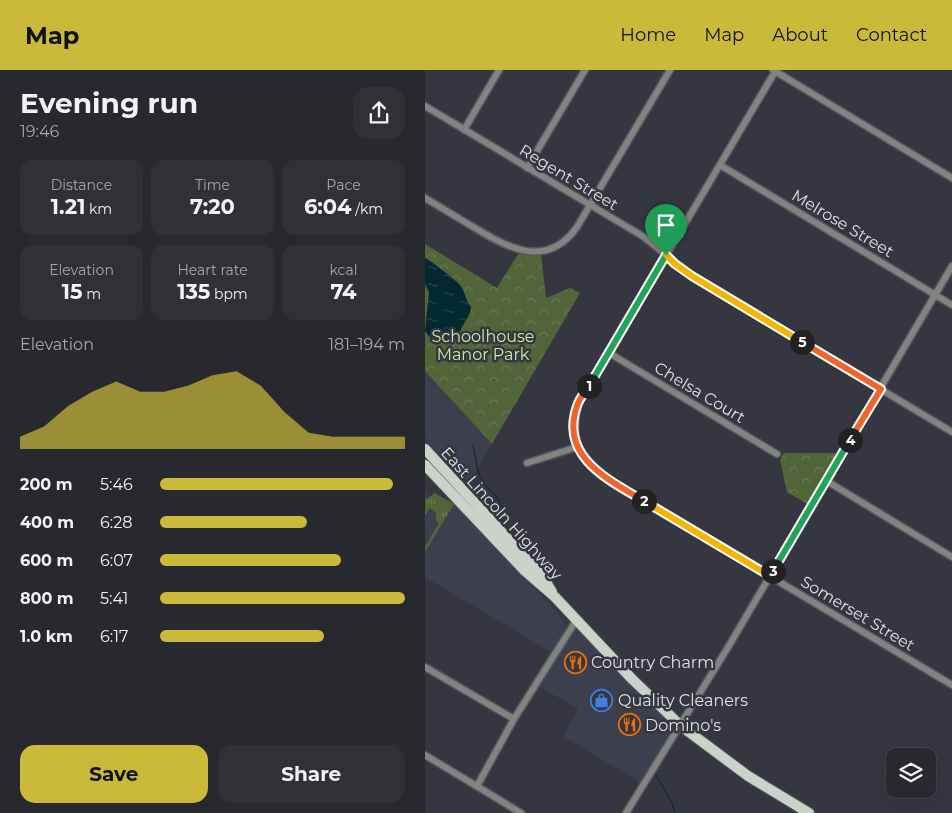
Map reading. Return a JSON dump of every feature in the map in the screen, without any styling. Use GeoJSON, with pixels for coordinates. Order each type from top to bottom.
{"type":"FeatureCollection","features":[{"type":"Feature","properties":{"kind":"main road","name":"East Lincoln Highway"},"geometry":{"type":"LineString","coordinates":[[425,449],[543,576],[555,597]]}},
{"type":"Feature","properties":{"kind":"main road","name":"East Lincoln Highway"},"geometry":{"type":"LineString","coordinates":[[425,465],[525,571],[555,597],[632,679],[681,726],[748,776],[809,813]]}},
{"type":"Feature","properties":{"kind":"street"},"geometry":{"type":"LineString","coordinates":[[464,130],[499,70]]}},
{"type":"Feature","properties":{"kind":"street"},"geometry":{"type":"LineString","coordinates":[[527,168],[585,70]]}},
{"type":"Feature","properties":{"kind":"street"},"geometry":{"type":"LineString","coordinates":[[425,198],[504,245],[528,252],[543,250],[564,241],[573,232],[590,206],[670,70]]}},
{"type":"Feature","properties":{"kind":"street"},"geometry":{"type":"LineString","coordinates":[[527,463],[577,447],[574,427],[577,406],[775,70],[952,178]]}},
{"type":"Feature","properties":{"kind":"street","name":"Regent Street"},"geometry":{"type":"LineString","coordinates":[[425,106],[644,237],[692,276],[952,432]]}},
{"type":"Feature","properties":{"kind":"street","name":"Melrose Street"},"geometry":{"type":"LineString","coordinates":[[720,165],[952,305]]}},
{"type":"Feature","properties":{"kind":"street"},"geometry":{"type":"LineString","coordinates":[[626,813],[654,764],[681,726],[952,266]]}},
{"type":"Feature","properties":{"kind":"street","name":"Chelsa Court"},"geometry":{"type":"LineString","coordinates":[[609,353],[777,454]]}},
{"type":"Feature","properties":{"kind":"street","name":"Somerset Street"},"geometry":{"type":"LineString","coordinates":[[577,447],[602,476],[952,685]]}},
{"type":"Feature","properties":{"kind":"street"},"geometry":{"type":"LineString","coordinates":[[825,480],[952,558]]}},
{"type":"Feature","properties":{"kind":"street"},"geometry":{"type":"LineString","coordinates":[[477,786],[514,719],[577,619]]}},
{"type":"Feature","properties":{"kind":"street"},"geometry":{"type":"LineString","coordinates":[[425,667],[514,719]]}},
{"type":"Feature","properties":{"kind":"street"},"geometry":{"type":"LineString","coordinates":[[425,755],[521,813]]}},
{"type":"Feature","properties":{"kind":"shaded area"},"geometry":{"type":"Polygon","coordinates":[[[425,371],[492,444],[468,485],[425,439],[425,371]]]}},
{"type":"Feature","properties":{"kind":"shaded area"},"geometry":{"type":"Polygon","coordinates":[[[425,491],[448,513],[454,504],[563,619],[566,627],[551,652],[425,577],[425,491]]]}},
{"type":"Feature","properties":{"kind":"shaded area"},"geometry":{"type":"Polygon","coordinates":[[[577,621],[680,726],[641,783],[563,736],[578,709],[537,685],[577,621]]]}},
{"type":"Feature","properties":{"kind":"green space","name":"Schoolhouse Manor Park"},"geometry":{"type":"Polygon","coordinates":[[[425,244],[497,288],[518,254],[541,254],[546,298],[570,288],[580,293],[492,444],[425,371],[425,244]]]}},
{"type":"Feature","properties":{"kind":"green space"},"geometry":{"type":"Polygon","coordinates":[[[784,453],[840,453],[809,505],[787,492],[780,460],[784,453]]]}},
{"type":"Feature","properties":{"kind":"green space"},"geometry":{"type":"Polygon","coordinates":[[[435,493],[454,504],[425,552],[425,547],[439,523],[436,520],[436,513],[430,508],[425,516],[425,500],[435,493]]]}},
{"type":"Feature","properties":{"kind":"water"},"geometry":{"type":"Polygon","coordinates":[[[425,258],[460,285],[471,307],[470,313],[456,338],[432,340],[425,331],[429,292],[425,284],[425,258]]]}},
{"type":"Feature","properties":{"kind":"waterway"},"geometry":{"type":"LineString","coordinates":[[473,445],[480,476],[501,505],[502,521]]}},
{"type":"Feature","properties":{"kind":"waterway"},"geometry":{"type":"LineString","coordinates":[[655,773],[672,803],[675,813]]}},
{"type":"Feature","properties":{"kind":"place","name":"Country Charm"},"geometry":{"type":"Point","coordinates":[575,662]}},
{"type":"Feature","properties":{"kind":"place","name":"Quality Cleaners"},"geometry":{"type":"Point","coordinates":[602,700]}},
{"type":"Feature","properties":{"kind":"place","name":"Domino's"},"geometry":{"type":"Point","coordinates":[629,725]}},
{"type":"Feature","properties":{"kind":"route"},"geometry":{"type":"LineString","coordinates":[[666,255],[692,276],[881,389],[825,480],[770,576],[602,476],[577,447],[574,427],[577,406],[666,255]]}}]}
